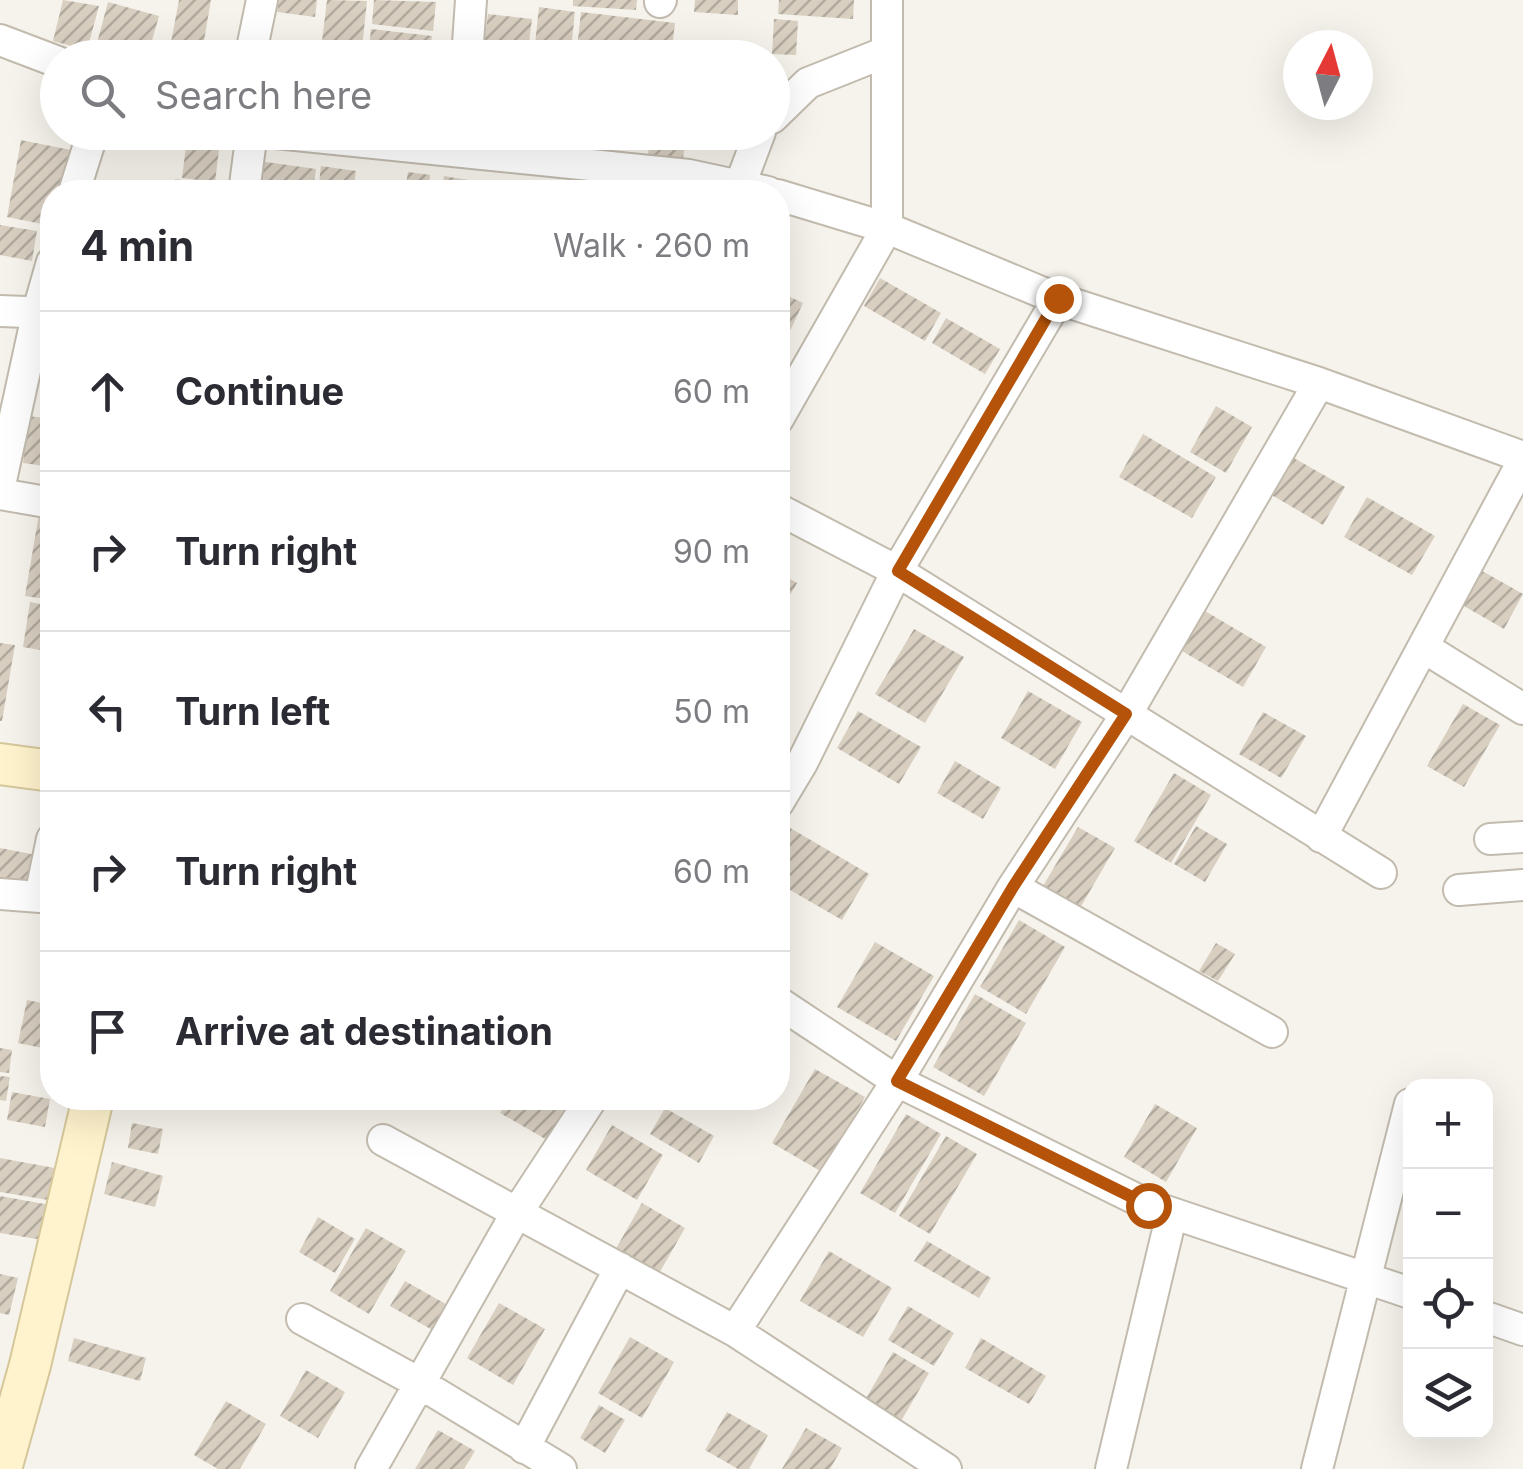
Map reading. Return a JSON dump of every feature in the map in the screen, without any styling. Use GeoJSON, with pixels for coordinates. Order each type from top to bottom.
{"type":"FeatureCollection","features":[{"type":"Feature","properties":{"kind":"street"},"geometry":{"type":"LineString","coordinates":[[254,40],[262,0]]}},
{"type":"Feature","properties":{"kind":"street"},"geometry":{"type":"LineString","coordinates":[[468,40],[471,0]]}},
{"type":"Feature","properties":{"kind":"street"},"geometry":{"type":"LineString","coordinates":[[790,399],[887,228],[887,0]]}},
{"type":"Feature","properties":{"kind":"street"},"geometry":{"type":"LineString","coordinates":[[0,40],[40,55]]}},
{"type":"Feature","properties":{"kind":"street"},"geometry":{"type":"LineString","coordinates":[[790,100],[808,83],[886,52]]}},
{"type":"Feature","properties":{"kind":"street"},"geometry":{"type":"LineString","coordinates":[[78,180],[87,150]]}},
{"type":"Feature","properties":{"kind":"street"},"geometry":{"type":"LineString","coordinates":[[246,180],[250,150]]}},
{"type":"Feature","properties":{"kind":"street"},"geometry":{"type":"LineString","coordinates":[[383,150],[572,179]]}},
{"type":"Feature","properties":{"kind":"street"},"geometry":{"type":"LineString","coordinates":[[755,180],[758,150]]}},
{"type":"Feature","properties":{"kind":"street"},"geometry":{"type":"LineString","coordinates":[[790,199],[887,228],[1058,298],[1319,383],[1523,459],[1321,837]]}},
{"type":"Feature","properties":{"kind":"street"},"geometry":{"type":"LineString","coordinates":[[790,756],[1058,298]]}},
{"type":"Feature","properties":{"kind":"street"},"geometry":{"type":"LineString","coordinates":[[0,310],[40,312]]}},
{"type":"Feature","properties":{"kind":"street"},"geometry":{"type":"LineString","coordinates":[[0,485],[40,331]]}},
{"type":"Feature","properties":{"kind":"street"},"geometry":{"type":"LineString","coordinates":[[735,1331],[897,1081],[1013,887],[1126,714],[1319,383]]}},
{"type":"Feature","properties":{"kind":"street"},"geometry":{"type":"LineString","coordinates":[[0,494],[40,501]]}},
{"type":"Feature","properties":{"kind":"street"},"geometry":{"type":"LineString","coordinates":[[790,515],[898,571],[1381,873]]}},
{"type":"Feature","properties":{"kind":"street"},"geometry":{"type":"LineString","coordinates":[[1423,647],[1523,709]]}},
{"type":"Feature","properties":{"kind":"street"},"geometry":{"type":"LineString","coordinates":[[0,764],[40,769]]}},
{"type":"Feature","properties":{"kind":"street"},"geometry":{"type":"LineString","coordinates":[[1490,839],[1523,838]]}},
{"type":"Feature","properties":{"kind":"street"},"geometry":{"type":"LineString","coordinates":[[1459,890],[1523,885]]}},
{"type":"Feature","properties":{"kind":"street"},"geometry":{"type":"LineString","coordinates":[[1013,887],[1272,1032]]}},
{"type":"Feature","properties":{"kind":"street"},"geometry":{"type":"LineString","coordinates":[[0,894],[40,897]]}},
{"type":"Feature","properties":{"kind":"street"},"geometry":{"type":"LineString","coordinates":[[790,1010],[897,1081],[1148,1205],[1403,1291]]}},
{"type":"Feature","properties":{"kind":"street"},"geometry":{"type":"LineString","coordinates":[[1,1469],[30,1365],[90,1110]]}},
{"type":"Feature","properties":{"kind":"street"},"geometry":{"type":"LineString","coordinates":[[371,1469],[516,1214],[584,1110]]}},
{"type":"Feature","properties":{"kind":"street"},"geometry":{"type":"LineString","coordinates":[[1317,1469],[1403,1132]]}},
{"type":"Feature","properties":{"kind":"street"},"geometry":{"type":"LineString","coordinates":[[383,1140],[735,1331],[946,1469]]}},
{"type":"Feature","properties":{"kind":"street"},"geometry":{"type":"LineString","coordinates":[[1111,1469],[1172,1213]]}},
{"type":"Feature","properties":{"kind":"street"},"geometry":{"type":"LineString","coordinates":[[524,1448],[620,1268]]}},
{"type":"Feature","properties":{"kind":"street"},"geometry":{"type":"LineString","coordinates":[[302,1319],[421,1384],[561,1469]]}},
{"type":"Feature","properties":{"kind":"street"},"geometry":{"type":"LineString","coordinates":[[1493,1320],[1523,1330]]}},
{"type":"Feature","properties":{"kind":"building"},"geometry":{"type":"Polygon","coordinates":[[[63,0],[99,6],[90,40],[53,40],[63,0]]]}},
{"type":"Feature","properties":{"kind":"building"},"geometry":{"type":"Polygon","coordinates":[[[179,0],[211,0],[204,40],[171,40],[179,0]]]}},
{"type":"Feature","properties":{"kind":"building"},"geometry":{"type":"Polygon","coordinates":[[[279,0],[317,0],[315,17],[277,12],[279,0]]]}},
{"type":"Feature","properties":{"kind":"building"},"geometry":{"type":"Polygon","coordinates":[[[327,0],[367,1],[363,40],[322,40],[327,0]]]}},
{"type":"Feature","properties":{"kind":"building"},"geometry":{"type":"Polygon","coordinates":[[[374,0],[436,2],[433,31],[372,24],[374,0]]]}},
{"type":"Feature","properties":{"kind":"building"},"geometry":{"type":"Polygon","coordinates":[[[573,0],[637,0],[636,10],[573,6],[573,0]]]}},
{"type":"Feature","properties":{"kind":"building"},"geometry":{"type":"Polygon","coordinates":[[[695,0],[738,0],[738,15],[694,12],[695,0]]]}},
{"type":"Feature","properties":{"kind":"building"},"geometry":{"type":"Polygon","coordinates":[[[779,0],[854,0],[853,19],[778,14],[779,0]]]}},
{"type":"Feature","properties":{"kind":"building"},"geometry":{"type":"Polygon","coordinates":[[[108,2],[159,16],[152,40],[98,40],[108,2]]]}},
{"type":"Feature","properties":{"kind":"building"},"geometry":{"type":"Polygon","coordinates":[[[539,7],[575,12],[572,40],[535,40],[539,7]]]}},
{"type":"Feature","properties":{"kind":"building"},"geometry":{"type":"Polygon","coordinates":[[[581,12],[675,23],[673,40],[578,40],[581,12]]]}},
{"type":"Feature","properties":{"kind":"building"},"geometry":{"type":"Polygon","coordinates":[[[488,14],[532,19],[529,40],[485,40],[488,14]]]}},
{"type":"Feature","properties":{"kind":"building"},"geometry":{"type":"Polygon","coordinates":[[[774,19],[798,21],[796,55],[790,55],[790,40],[773,40],[774,19]]]}},
{"type":"Feature","properties":{"kind":"building"},"geometry":{"type":"Polygon","coordinates":[[[371,29],[432,36],[431,40],[370,40],[371,29]]]}},
{"type":"Feature","properties":{"kind":"building"},"geometry":{"type":"Polygon","coordinates":[[[21,140],[40,144],[40,150],[71,150],[65,180],[40,180],[40,224],[7,217],[21,140]]]}},
{"type":"Feature","properties":{"kind":"building"},"geometry":{"type":"Polygon","coordinates":[[[186,150],[219,150],[215,180],[182,178],[186,150]]]}},
{"type":"Feature","properties":{"kind":"building"},"geometry":{"type":"Polygon","coordinates":[[[648,150],[684,150],[683,159],[648,155],[648,150]]]}},
{"type":"Feature","properties":{"kind":"building"},"geometry":{"type":"Polygon","coordinates":[[[259,161],[316,169],[315,180],[257,180],[259,161]]]}},
{"type":"Feature","properties":{"kind":"building"},"geometry":{"type":"Polygon","coordinates":[[[321,166],[356,171],[355,180],[319,180],[321,166]]]}},
{"type":"Feature","properties":{"kind":"building"},"geometry":{"type":"Polygon","coordinates":[[[408,172],[430,175],[429,180],[407,180],[408,172]]]}},
{"type":"Feature","properties":{"kind":"building"},"geometry":{"type":"Polygon","coordinates":[[[0,225],[37,231],[32,261],[0,255],[0,225]]]}},
{"type":"Feature","properties":{"kind":"building"},"geometry":{"type":"Polygon","coordinates":[[[880,278],[941,313],[925,341],[864,306],[880,278]]]}},
{"type":"Feature","properties":{"kind":"building"},"geometry":{"type":"Polygon","coordinates":[[[790,297],[803,303],[790,331],[790,297]]]}},
{"type":"Feature","properties":{"kind":"building"},"geometry":{"type":"Polygon","coordinates":[[[946,318],[1000,349],[985,374],[932,343],[946,318]]]}},
{"type":"Feature","properties":{"kind":"building"},"geometry":{"type":"Polygon","coordinates":[[[1216,406],[1252,427],[1226,473],[1190,452],[1216,406]]]}},
{"type":"Feature","properties":{"kind":"building"},"geometry":{"type":"Polygon","coordinates":[[[28,416],[40,418],[40,465],[23,463],[28,416]]]}},
{"type":"Feature","properties":{"kind":"building"},"geometry":{"type":"Polygon","coordinates":[[[1143,434],[1216,477],[1192,518],[1119,477],[1143,434]]]}},
{"type":"Feature","properties":{"kind":"building"},"geometry":{"type":"Polygon","coordinates":[[[1292,457],[1345,487],[1323,525],[1270,494],[1292,457]]]}},
{"type":"Feature","properties":{"kind":"building"},"geometry":{"type":"Polygon","coordinates":[[[1367,497],[1435,536],[1412,575],[1344,537],[1367,497]]]}},
{"type":"Feature","properties":{"kind":"building"},"geometry":{"type":"Polygon","coordinates":[[[40,508],[40,598],[25,596],[40,508]]]}},
{"type":"Feature","properties":{"kind":"building"},"geometry":{"type":"Polygon","coordinates":[[[1477,568],[1523,594],[1504,629],[1457,602],[1477,568]]]}},
{"type":"Feature","properties":{"kind":"building"},"geometry":{"type":"Polygon","coordinates":[[[30,602],[40,604],[40,650],[23,647],[30,602]]]}},
{"type":"Feature","properties":{"kind":"building"},"geometry":{"type":"Polygon","coordinates":[[[1205,611],[1266,647],[1243,687],[1182,651],[1205,611]]]}},
{"type":"Feature","properties":{"kind":"building"},"geometry":{"type":"Polygon","coordinates":[[[914,629],[964,657],[925,723],[875,694],[914,629]]]}},
{"type":"Feature","properties":{"kind":"building"},"geometry":{"type":"Polygon","coordinates":[[[0,643],[15,645],[2,721],[0,721],[0,643]]]}},
{"type":"Feature","properties":{"kind":"building"},"geometry":{"type":"Polygon","coordinates":[[[1028,691],[1082,722],[1055,769],[1001,738],[1028,691]]]}},
{"type":"Feature","properties":{"kind":"building"},"geometry":{"type":"Polygon","coordinates":[[[1463,704],[1500,725],[1464,787],[1427,766],[1463,704]]]}},
{"type":"Feature","properties":{"kind":"building"},"geometry":{"type":"Polygon","coordinates":[[[858,711],[921,747],[899,784],[837,748],[858,711]]]}},
{"type":"Feature","properties":{"kind":"building"},"geometry":{"type":"Polygon","coordinates":[[[1263,712],[1306,736],[1281,778],[1239,754],[1263,712]]]}},
{"type":"Feature","properties":{"kind":"building"},"geometry":{"type":"Polygon","coordinates":[[[955,761],[1001,788],[983,819],[937,793],[955,761]]]}},
{"type":"Feature","properties":{"kind":"building"},"geometry":{"type":"Polygon","coordinates":[[[1174,773],[1211,795],[1171,863],[1134,841],[1174,773]]]}},
{"type":"Feature","properties":{"kind":"building"},"geometry":{"type":"Polygon","coordinates":[[[1196,826],[1227,844],[1205,882],[1174,864],[1196,826]]]}},
{"type":"Feature","properties":{"kind":"building"},"geometry":{"type":"Polygon","coordinates":[[[1078,827],[1115,848],[1080,908],[1043,886],[1078,827]]]}},
{"type":"Feature","properties":{"kind":"building"},"geometry":{"type":"Polygon","coordinates":[[[790,828],[869,874],[842,920],[790,890],[790,828]]]}},
{"type":"Feature","properties":{"kind":"building"},"geometry":{"type":"Polygon","coordinates":[[[0,848],[40,856],[35,887],[0,881],[0,848]]]}},
{"type":"Feature","properties":{"kind":"building"},"geometry":{"type":"Polygon","coordinates":[[[1019,920],[1065,947],[1026,1014],[980,987],[1019,920]]]}},
{"type":"Feature","properties":{"kind":"building"},"geometry":{"type":"Polygon","coordinates":[[[875,942],[934,976],[896,1041],[837,1007],[875,942]]]}},
{"type":"Feature","properties":{"kind":"building"},"geometry":{"type":"Polygon","coordinates":[[[1216,943],[1235,954],[1218,981],[1199,971],[1216,943]]]}},
{"type":"Feature","properties":{"kind":"building"},"geometry":{"type":"Polygon","coordinates":[[[975,994],[1026,1023],[984,1096],[933,1067],[975,994]]]}},
{"type":"Feature","properties":{"kind":"building"},"geometry":{"type":"Polygon","coordinates":[[[27,1000],[40,1003],[40,1048],[18,1043],[27,1000]]]}},
{"type":"Feature","properties":{"kind":"building"},"geometry":{"type":"Polygon","coordinates":[[[0,1048],[12,1050],[9,1073],[0,1072],[0,1048]]]}},
{"type":"Feature","properties":{"kind":"building"},"geometry":{"type":"Polygon","coordinates":[[[815,1069],[865,1097],[822,1172],[772,1143],[815,1069]]]}},
{"type":"Feature","properties":{"kind":"building"},"geometry":{"type":"Polygon","coordinates":[[[0,1076],[10,1077],[6,1101],[0,1100],[0,1076]]]}},
{"type":"Feature","properties":{"kind":"building"},"geometry":{"type":"Polygon","coordinates":[[[12,1092],[40,1097],[40,1110],[48,1110],[45,1127],[7,1120],[12,1092]]]}},
{"type":"Feature","properties":{"kind":"building"},"geometry":{"type":"Polygon","coordinates":[[[1155,1104],[1197,1128],[1166,1182],[1124,1157],[1155,1104]]]}},
{"type":"Feature","properties":{"kind":"building"},"geometry":{"type":"Polygon","coordinates":[[[502,1110],[564,1110],[547,1140],[500,1113],[502,1110]]]}},
{"type":"Feature","properties":{"kind":"building"},"geometry":{"type":"Polygon","coordinates":[[[664,1110],[668,1110],[714,1136],[699,1163],[650,1134],[664,1110]]]}},
{"type":"Feature","properties":{"kind":"building"},"geometry":{"type":"Polygon","coordinates":[[[906,1114],[941,1134],[895,1213],[860,1193],[906,1114]]]}},
{"type":"Feature","properties":{"kind":"building"},"geometry":{"type":"Polygon","coordinates":[[[132,1123],[163,1129],[158,1154],[128,1148],[132,1123]]]}},
{"type":"Feature","properties":{"kind":"building"},"geometry":{"type":"Polygon","coordinates":[[[612,1125],[663,1155],[637,1200],[586,1170],[612,1125]]]}},
{"type":"Feature","properties":{"kind":"building"},"geometry":{"type":"Polygon","coordinates":[[[946,1136],[977,1154],[930,1234],[899,1216],[946,1136]]]}},
{"type":"Feature","properties":{"kind":"building"},"geometry":{"type":"Polygon","coordinates":[[[0,1158],[60,1169],[54,1201],[0,1192],[0,1158]]]}},
{"type":"Feature","properties":{"kind":"building"},"geometry":{"type":"Polygon","coordinates":[[[112,1162],[163,1176],[155,1207],[104,1194],[112,1162]]]}},
{"type":"Feature","properties":{"kind":"building"},"geometry":{"type":"Polygon","coordinates":[[[0,1196],[50,1205],[43,1240],[0,1233],[0,1196]]]}},
{"type":"Feature","properties":{"kind":"building"},"geometry":{"type":"Polygon","coordinates":[[[642,1203],[685,1228],[657,1277],[614,1252],[642,1203]]]}},
{"type":"Feature","properties":{"kind":"building"},"geometry":{"type":"Polygon","coordinates":[[[318,1217],[355,1239],[335,1273],[299,1252],[318,1217]]]}},
{"type":"Feature","properties":{"kind":"building"},"geometry":{"type":"Polygon","coordinates":[[[366,1228],[406,1251],[369,1314],[330,1291],[366,1228]]]}},
{"type":"Feature","properties":{"kind":"building"},"geometry":{"type":"Polygon","coordinates":[[[927,1241],[991,1278],[979,1298],[914,1261],[927,1241]]]}},
{"type":"Feature","properties":{"kind":"building"},"geometry":{"type":"Polygon","coordinates":[[[829,1251],[892,1288],[863,1337],[800,1301],[829,1251]]]}},
{"type":"Feature","properties":{"kind":"building"},"geometry":{"type":"Polygon","coordinates":[[[0,1274],[18,1278],[9,1315],[0,1313],[0,1274]]]}},
{"type":"Feature","properties":{"kind":"building"},"geometry":{"type":"Polygon","coordinates":[[[405,1281],[451,1307],[436,1332],[390,1306],[405,1281]]]}},
{"type":"Feature","properties":{"kind":"building"},"geometry":{"type":"Polygon","coordinates":[[[499,1303],[545,1329],[513,1385],[467,1358],[499,1303]]]}},
{"type":"Feature","properties":{"kind":"building"},"geometry":{"type":"Polygon","coordinates":[[[908,1306],[954,1333],[934,1366],[888,1340],[908,1306]]]}},
{"type":"Feature","properties":{"kind":"building"},"geometry":{"type":"Polygon","coordinates":[[[630,1337],[674,1362],[642,1418],[598,1393],[630,1337]]]}},
{"type":"Feature","properties":{"kind":"building"},"geometry":{"type":"Polygon","coordinates":[[[74,1338],[146,1358],[140,1381],[68,1361],[74,1338]]]}},
{"type":"Feature","properties":{"kind":"building"},"geometry":{"type":"Polygon","coordinates":[[[981,1338],[1046,1376],[1029,1404],[965,1368],[981,1338]]]}},
{"type":"Feature","properties":{"kind":"building"},"geometry":{"type":"Polygon","coordinates":[[[893,1352],[929,1373],[897,1428],[861,1407],[893,1352]]]}},
{"type":"Feature","properties":{"kind":"building"},"geometry":{"type":"Polygon","coordinates":[[[306,1370],[345,1392],[318,1438],[280,1416],[306,1370]]]}},
{"type":"Feature","properties":{"kind":"building"},"geometry":{"type":"Polygon","coordinates":[[[226,1401],[266,1424],[240,1469],[218,1469],[194,1455],[226,1401]]]}},
{"type":"Feature","properties":{"kind":"building"},"geometry":{"type":"Polygon","coordinates":[[[599,1405],[625,1420],[605,1453],[580,1438],[599,1405]]]}},
{"type":"Feature","properties":{"kind":"building"},"geometry":{"type":"Polygon","coordinates":[[[727,1412],[768,1435],[749,1469],[738,1469],[705,1450],[727,1412]]]}},
{"type":"Feature","properties":{"kind":"building"},"geometry":{"type":"Polygon","coordinates":[[[806,1428],[842,1448],[830,1469],[782,1469],[806,1428]]]}},
{"type":"Feature","properties":{"kind":"building"},"geometry":{"type":"Polygon","coordinates":[[[438,1430],[475,1451],[464,1469],[415,1469],[438,1430]]]}},
{"type":"Feature","properties":{"kind":"route"},"geometry":{"type":"LineString","coordinates":[[1058,298],[898,571],[1126,714],[1013,887],[897,1081],[1148,1205]]}}]}
